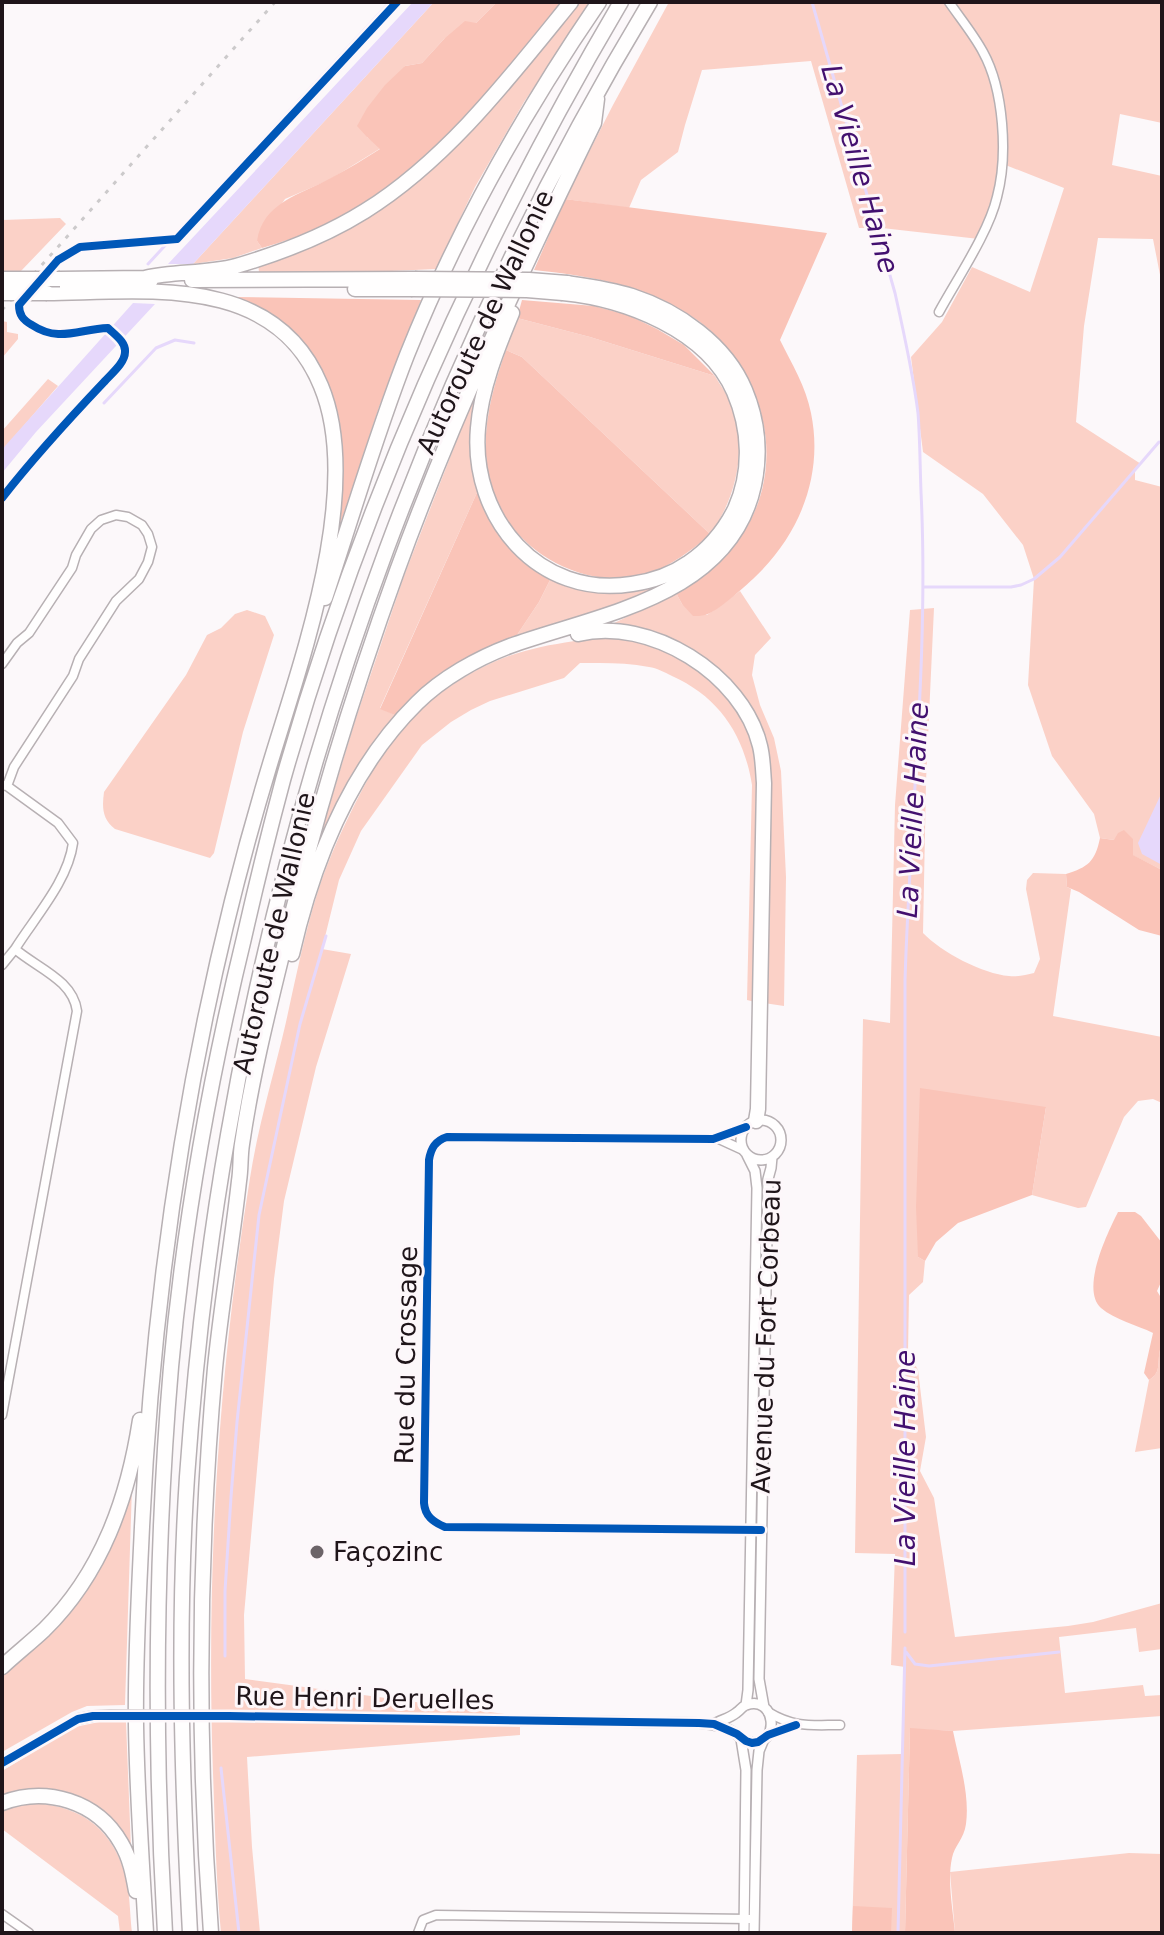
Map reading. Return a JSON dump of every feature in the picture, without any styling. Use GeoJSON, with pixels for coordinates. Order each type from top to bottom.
{"type":"FeatureCollection","features":[{"type":"Feature","properties":{"kind":"highway"},"geometry":{"type":"LineString","coordinates":[[2,279],[145,278],[219,269],[312,239],[367,210],[400,187],[461,130],[571,2]]}},
{"type":"Feature","properties":{"kind":"highway"},"geometry":{"type":"LineString","coordinates":[[300,666],[316,627],[378,434],[448,261],[517,129],[599,2]]}},
{"type":"Feature","properties":{"kind":"highway","name":"Autoroute de Wallonie"},"geometry":{"type":"LineString","coordinates":[[165,1933],[157,1722],[157,1604],[163,1480],[171,1362],[186,1243],[226,1011],[284,779],[348,582],[389,472],[447,334],[499,226],[535,154],[621,2]]}},
{"type":"Feature","properties":{"kind":"highway","name":"Autoroute de Wallonie"},"geometry":{"type":"LineString","coordinates":[[190,1933],[185,1839],[181,1603],[187,1481],[197,1364],[227,1136],[277,902],[343,673],[380,566],[424,454],[520,240],[598,90],[650,2]]}},
{"type":"Feature","properties":{"kind":"highway"},"geometry":{"type":"LineString","coordinates":[[211,1933],[201,1737],[201,1604],[206,1483],[215,1367],[242,1145],[266,1023],[290,919],[325,795],[396,572],[486,349],[594,123],[598,90]]}},
{"type":"Feature","properties":{"kind":"highway"},"geometry":{"type":"LineString","coordinates":[[552,210],[487,381],[477,431],[483,488],[491,509],[515,544],[559,575],[591,585],[610,586],[662,578],[702,554],[730,519],[740,498],[748,450],[739,405],[722,372],[690,339],[638,310],[565,288]]}},
{"type":"Feature","properties":{"kind":"highway"},"geometry":{"type":"LineString","coordinates":[[145,278],[154,281],[413,284],[527,290],[565,288],[631,295],[653,304],[714,345],[743,385],[753,409],[757,437],[757,470],[751,496],[743,517],[710,561],[674,586],[640,603],[508,647],[447,679],[419,701],[372,757],[348,796],[324,848],[298,932],[239,1180]]}},
{"type":"Feature","properties":{"kind":"highway"},"geometry":{"type":"LineString","coordinates":[[171,292],[186,289],[413,284]]}},
{"type":"Feature","properties":{"kind":"highway"},"geometry":{"type":"LineString","coordinates":[[2,293],[171,292],[226,300],[257,314],[274,324],[297,345],[325,395],[334,440],[336,485],[329,541],[315,609],[266,777],[208,1006],[174,1198],[153,1357],[123,1499],[111,1532],[89,1572],[45,1629],[2,1667]]}},
{"type":"Feature","properties":{"kind":"highway"},"geometry":{"type":"LineString","coordinates":[[534,639],[552,640],[592,630],[641,636],[665,643],[709,670],[741,705],[753,726],[760,745],[764,783],[760,1023],[751,1124]]}},
{"type":"Feature","properties":{"kind":"highway"},"geometry":{"type":"LineString","coordinates":[[146,1933],[136,1723],[144,1477],[153,1357]]}},
{"type":"Feature","properties":{"kind":"highway"},"geometry":{"type":"LineString","coordinates":[[2,1803],[18,1797],[60,1798],[79,1804],[101,1819],[122,1844],[132,1869],[139,1933]]}},
{"type":"Feature","properties":{"kind":"street"},"geometry":{"type":"LineString","coordinates":[[939,312],[988,221],[997,198],[1002,164],[1002,128],[996,84],[984,53],[949,2]]}},
{"type":"Feature","properties":{"kind":"street"},"geometry":{"type":"LineString","coordinates":[[2,664],[17,643],[29,633],[68,574],[91,529],[101,520],[116,515],[128,517],[142,525],[152,547],[148,562],[139,579],[116,601],[5,786],[58,823],[73,843],[71,859],[63,875],[2,965]]}},
{"type":"Feature","properties":{"kind":"street"},"geometry":{"type":"LineString","coordinates":[[2,1415],[77,1011],[65,985],[15,949]]}},
{"type":"Feature","properties":{"kind":"street"},"geometry":{"type":"LineString","coordinates":[[762,1120],[774,1125],[780,1135],[780,1147],[772,1157],[760,1161],[718,1139],[762,1120]]}},
{"type":"Feature","properties":{"kind":"street"},"geometry":{"type":"LineString","coordinates":[[745,1153],[741,1138],[751,1124]]}},
{"type":"Feature","properties":{"kind":"street","name":"Rue du Crossage"},"geometry":{"type":"LineString","coordinates":[[718,1139],[447,1137],[435,1145],[429,1160],[424,1503],[425,1512],[445,1527],[755,1530]]}},
{"type":"Feature","properties":{"kind":"street","name":"Avenue du Fort Corbeau"},"geometry":{"type":"LineString","coordinates":[[745,1153],[755,1171],[757,1188],[755,1530],[759,1679],[766,1709]]}},
{"type":"Feature","properties":{"kind":"street","name":"Avenue du Fort Corbeau"},"geometry":{"type":"LineString","coordinates":[[746,1705],[768,1179],[772,1157]]}},
{"type":"Feature","properties":{"kind":"street"},"geometry":{"type":"LineString","coordinates":[[754,1933],[749,1919],[746,1770],[734,1724],[737,1712],[746,1705],[758,1705],[783,1721],[796,1725],[840,1725]]}},
{"type":"Feature","properties":{"kind":"street"},"geometry":{"type":"LineString","coordinates":[[744,1933],[749,1919],[759,1751],[772,1723],[766,1709]]}},
{"type":"Feature","properties":{"kind":"street","name":"Rue Henri Deruelles"},"geometry":{"type":"LineString","coordinates":[[714,1724],[737,1712]]}},
{"type":"Feature","properties":{"kind":"street","name":"Rue Henri Deruelles"},"geometry":{"type":"LineString","coordinates":[[2,1763],[78,1719],[110,1715],[714,1724],[739,1736]]}},
{"type":"Feature","properties":{"kind":"street"},"geometry":{"type":"LineString","coordinates":[[739,1736],[752,1743],[796,1725]]}},
{"type":"Feature","properties":{"kind":"street"},"geometry":{"type":"LineString","coordinates":[[2,1914],[29,1933]]}},
{"type":"Feature","properties":{"kind":"street"},"geometry":{"type":"LineString","coordinates":[[418,1933],[423,1920],[436,1915],[749,1919]]}},
{"type":"Feature","properties":{"kind":"shaded area"},"geometry":{"type":"Polygon","coordinates":[[[413,2],[434,2],[193,264],[168,264],[413,2]]]}},
{"type":"Feature","properties":{"kind":"shaded area"},"geometry":{"type":"Polygon","coordinates":[[[434,2],[497,2],[476,23],[444,39],[422,63],[405,66],[367,137],[381,148],[329,180],[285,199],[257,241],[262,248],[233,258],[193,264],[434,2]]]}},
{"type":"Feature","properties":{"kind":"shaded area"},"geometry":{"type":"Polygon","coordinates":[[[497,2],[561,2],[453,128],[391,184],[320,227],[262,248],[257,241],[261,228],[275,208],[380,149],[357,126],[385,85],[405,66],[422,63],[465,21],[476,23],[497,2]]]}},
{"type":"Feature","properties":{"kind":"shaded area"},"geometry":{"type":"Polygon","coordinates":[[[577,2],[592,2],[524,102],[475,187],[436,269],[259,272],[258,264],[369,215],[577,2]]]}},
{"type":"Feature","properties":{"kind":"shaded area"},"geometry":{"type":"Polygon","coordinates":[[[669,2],[1162,2],[1162,123],[1120,114],[1112,165],[1162,176],[1162,285],[1153,239],[1098,238],[1084,326],[1076,422],[1141,464],[1135,471],[1135,480],[1162,487],[1162,870],[1132,855],[1114,840],[1100,838],[1094,814],[1052,756],[1028,685],[1034,579],[1023,545],[983,494],[923,452],[911,357],[942,322],[972,267],[1030,292],[1064,188],[1003,164],[997,198],[979,239],[859,228],[811,61],[702,70],[678,152],[641,180],[629,208],[565,199],[669,2]]]}},
{"type":"Feature","properties":{"kind":"shaded area"},"geometry":{"type":"Polygon","coordinates":[[[565,199],[827,233],[780,340],[802,385],[811,413],[814,459],[804,504],[783,544],[769,562],[730,599],[705,615],[693,616],[676,593],[716,566],[747,527],[764,483],[766,459],[761,412],[737,360],[708,328],[681,310],[621,285],[534,270],[565,199]]]}},
{"type":"Feature","properties":{"kind":"shaded area"},"geometry":{"type":"Polygon","coordinates":[[[60,218],[66,224],[21,271],[2,271],[2,220],[60,218]]]}},
{"type":"Feature","properties":{"kind":"shaded area"},"geometry":{"type":"Polygon","coordinates":[[[236,297],[421,300],[379,407],[334,543],[341,466],[340,440],[337,416],[320,367],[305,346],[236,297]]]}},
{"type":"Feature","properties":{"kind":"shaded area"},"geometry":{"type":"Polygon","coordinates":[[[522,300],[594,306],[628,315],[684,345],[715,376],[517,318],[522,300]]]}},
{"type":"Feature","properties":{"kind":"shaded area"},"geometry":{"type":"Polygon","coordinates":[[[133,303],[155,304],[2,473],[2,451],[5,446],[133,303]]]}},
{"type":"Feature","properties":{"kind":"shaded area"},"geometry":{"type":"Polygon","coordinates":[[[517,318],[715,376],[736,419],[739,454],[733,488],[710,534],[522,357],[506,350],[517,318]]]}},
{"type":"Feature","properties":{"kind":"shaded area"},"geometry":{"type":"Polygon","coordinates":[[[2,321],[7,322],[7,332],[18,334],[18,339],[2,358],[2,321]]]}},
{"type":"Feature","properties":{"kind":"shaded area"},"geometry":{"type":"Polygon","coordinates":[[[500,329],[481,390],[479,488],[380,708],[397,716],[308,876],[355,721],[404,576],[500,329]]]}},
{"type":"Feature","properties":{"kind":"shaded area"},"geometry":{"type":"Polygon","coordinates":[[[506,350],[522,357],[710,534],[665,567],[648,574],[623,578],[598,577],[574,571],[550,560],[529,545],[512,527],[498,505],[487,465],[488,415],[506,350]]]}},
{"type":"Feature","properties":{"kind":"shaded area"},"geometry":{"type":"Polygon","coordinates":[[[48,379],[58,386],[2,451],[2,431],[48,379]]]}},
{"type":"Feature","properties":{"kind":"shaded area"},"geometry":{"type":"Polygon","coordinates":[[[479,488],[490,519],[504,542],[524,561],[551,578],[513,641],[397,716],[380,709],[479,488]]]}},
{"type":"Feature","properties":{"kind":"shaded area"},"geometry":{"type":"Polygon","coordinates":[[[681,573],[643,598],[513,641],[551,578],[571,584],[681,573]]]}},
{"type":"Feature","properties":{"kind":"shaded area"},"geometry":{"type":"Polygon","coordinates":[[[740,591],[771,638],[755,655],[752,675],[774,738],[781,771],[786,877],[784,1006],[764,1003],[764,743],[704,662],[606,627],[676,593],[682,604],[707,615],[740,591]]]}},
{"type":"Feature","properties":{"kind":"shaded area"},"geometry":{"type":"Polygon","coordinates":[[[934,608],[923,933],[975,967],[1012,976],[1034,973],[1040,959],[1026,889],[1027,880],[1033,873],[1066,874],[1067,887],[1071,889],[1053,1016],[1162,1037],[1162,1103],[1153,1099],[1138,1101],[1124,1117],[1086,1207],[1078,1208],[1032,1195],[1046,1107],[918,1257],[925,1261],[923,1282],[909,1295],[908,1352],[918,1370],[926,1437],[920,1471],[934,1498],[955,1637],[1093,1622],[1162,1603],[1162,1649],[1139,1652],[1136,1628],[1059,1637],[1065,1693],[1143,1685],[1145,1696],[1162,1695],[1162,1716],[953,1731],[910,1729],[905,1933],[852,1933],[857,1755],[902,1754],[905,1667],[891,1665],[895,1554],[855,1553],[863,1019],[890,1023],[895,805],[910,610],[934,608]]]}},
{"type":"Feature","properties":{"kind":"shaded area"},"geometry":{"type":"Polygon","coordinates":[[[247,610],[265,616],[274,635],[243,732],[214,853],[210,858],[115,829],[104,812],[104,792],[186,675],[207,635],[221,628],[235,614],[247,610]]]}},
{"type":"Feature","properties":{"kind":"shaded area"},"geometry":{"type":"Polygon","coordinates":[[[589,639],[626,640],[682,661],[699,672],[728,700],[752,740],[758,789],[755,1002],[747,1000],[752,785],[748,767],[736,734],[716,707],[689,685],[660,670],[632,664],[580,663],[564,678],[471,710],[422,745],[361,831],[339,880],[322,949],[351,954],[316,1067],[284,1201],[274,1279],[244,1615],[245,1679],[520,1716],[520,1735],[247,1757],[260,1933],[221,1933],[213,1773],[211,1624],[222,1400],[253,1158],[314,904],[348,817],[365,785],[390,743],[415,715],[443,691],[492,663],[533,649],[589,639]]]}},
{"type":"Feature","properties":{"kind":"shaded area"},"geometry":{"type":"Polygon","coordinates":[[[1162,792],[1162,865],[1142,854],[1138,843],[1162,792]]]}},
{"type":"Feature","properties":{"kind":"shaded area"},"geometry":{"type":"Polygon","coordinates":[[[1124,830],[1133,839],[1133,855],[1162,870],[1162,936],[1139,930],[1067,887],[1066,874],[1089,862],[1096,853],[1100,838],[1114,840],[1124,830]]]}},
{"type":"Feature","properties":{"kind":"shaded area"},"geometry":{"type":"Polygon","coordinates":[[[920,1088],[1046,1107],[1032,1195],[958,1223],[936,1242],[925,1261],[918,1257],[916,1207],[920,1088]]]}},
{"type":"Feature","properties":{"kind":"shaded area"},"geometry":{"type":"Polygon","coordinates":[[[1118,1212],[1135,1212],[1141,1216],[1162,1243],[1162,1280],[1157,1291],[1162,1296],[1162,1344],[1158,1369],[1149,1380],[1144,1373],[1153,1333],[1113,1316],[1101,1308],[1095,1299],[1093,1288],[1098,1260],[1118,1212]]]}},
{"type":"Feature","properties":{"kind":"shaded area"},"geometry":{"type":"Polygon","coordinates":[[[1162,1344],[1162,1448],[1135,1452],[1149,1380],[1158,1369],[1162,1344]]]}},
{"type":"Feature","properties":{"kind":"shaded area"},"geometry":{"type":"Polygon","coordinates":[[[132,1486],[125,1705],[87,1706],[2,1752],[2,1673],[105,1556],[122,1519],[132,1486]]]}},
{"type":"Feature","properties":{"kind":"shaded area"},"geometry":{"type":"Polygon","coordinates":[[[104,1721],[126,1722],[131,1849],[84,1801],[2,1799],[2,1771],[75,1727],[104,1721]]]}},
{"type":"Feature","properties":{"kind":"shaded area"},"geometry":{"type":"Polygon","coordinates":[[[910,1728],[953,1731],[961,1766],[967,1813],[965,1829],[953,1854],[950,1876],[955,1933],[905,1933],[910,1728]]]}},
{"type":"Feature","properties":{"kind":"shaded area"},"geometry":{"type":"Polygon","coordinates":[[[33,1803],[68,1809],[95,1824],[105,1835],[122,1864],[127,1882],[132,1933],[120,1933],[118,1916],[2,1829],[2,1812],[33,1803]]]}},
{"type":"Feature","properties":{"kind":"shaded area"},"geometry":{"type":"Polygon","coordinates":[[[1129,1853],[1162,1854],[1162,1933],[955,1933],[950,1872],[1129,1853]]]}},
{"type":"Feature","properties":{"kind":"shaded area"},"geometry":{"type":"Polygon","coordinates":[[[853,1906],[892,1908],[891,1933],[852,1933],[853,1906]]]}},
{"type":"Feature","properties":{"kind":"waterway"},"geometry":{"type":"LineString","coordinates":[[148,264],[390,2]]}},
{"type":"Feature","properties":{"kind":"waterway","name":"La Vieille Haine"},"geometry":{"type":"LineString","coordinates":[[812,2],[895,293],[919,423],[923,614],[905,980],[905,1632]]}},
{"type":"Feature","properties":{"kind":"waterway"},"geometry":{"type":"LineString","coordinates":[[104,403],[156,348],[175,340],[194,343]]}},
{"type":"Feature","properties":{"kind":"waterway"},"geometry":{"type":"LineString","coordinates":[[925,587],[1011,587],[1034,579],[1060,557],[1159,442]]}},
{"type":"Feature","properties":{"kind":"waterway"},"geometry":{"type":"LineString","coordinates":[[225,1656],[225,1591],[231,1497],[259,1215],[300,1024],[326,936]]}},
{"type":"Feature","properties":{"kind":"waterway","name":"La Vieille Haine"},"geometry":{"type":"LineString","coordinates":[[898,1933],[905,1648]]}},
{"type":"Feature","properties":{"kind":"waterway"},"geometry":{"type":"LineString","coordinates":[[906,1652],[915,1664],[929,1666],[1059,1652]]}},
{"type":"Feature","properties":{"kind":"waterway"},"geometry":{"type":"LineString","coordinates":[[221,1768],[239,1933]]}},
{"type":"Feature","properties":{"kind":"railway"},"geometry":{"type":"LineString","coordinates":[[2,310],[275,2]]}},
{"type":"Feature","properties":{"kind":"cycle path"},"geometry":{"type":"LineString","coordinates":[[2,498],[117,368],[125,352],[122,342],[108,328],[69,334],[51,333],[26,321],[19,305],[58,260],[80,247],[177,239],[397,2]]}},
{"type":"Feature","properties":{"kind":"cycle path"},"geometry":{"type":"LineString","coordinates":[[746,1127],[713,1139],[447,1137],[434,1146],[429,1160],[424,1503],[430,1518],[445,1527],[761,1530]]}},
{"type":"Feature","properties":{"kind":"cycle path"},"geometry":{"type":"LineString","coordinates":[[2,1763],[78,1719],[93,1716],[699,1723],[714,1724],[752,1743],[796,1725]]}},
{"type":"Feature","properties":{"kind":"place","name":"Façozinc"},"geometry":{"type":"Point","coordinates":[317,1552]}}]}
